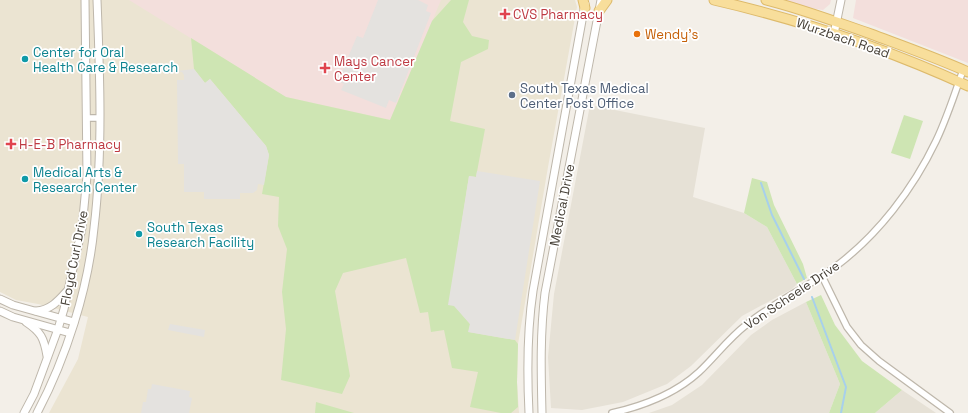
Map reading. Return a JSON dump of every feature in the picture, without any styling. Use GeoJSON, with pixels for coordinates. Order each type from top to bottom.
{"type":"FeatureCollection","features":[{"type":"Feature","properties":{"kind":"main road"},"geometry":{"type":"LineString","coordinates":[[599,11],[607,0]]}},
{"type":"Feature","properties":{"kind":"main road","name":"Wurzbach Road"},"geometry":{"type":"LineString","coordinates":[[714,0],[775,15],[834,34],[922,65],[968,86]]}},
{"type":"Feature","properties":{"kind":"main road","name":"Wurzbach Road"},"geometry":{"type":"LineString","coordinates":[[766,0],[836,22],[898,44],[966,71]]}},
{"type":"Feature","properties":{"kind":"street","name":"Floyd Curl Drive"},"geometry":{"type":"LineString","coordinates":[[24,413],[34,394],[58,329],[82,228],[87,176],[85,0]]}},
{"type":"Feature","properties":{"kind":"street","name":"Floyd Curl Drive"},"geometry":{"type":"LineString","coordinates":[[37,413],[45,399],[74,322],[89,263],[94,229],[99,177],[97,0]]}},
{"type":"Feature","properties":{"kind":"street","name":"Medical Drive"},"geometry":{"type":"LineString","coordinates":[[542,413],[540,358],[544,299],[601,0]]}},
{"type":"Feature","properties":{"kind":"street"},"geometry":{"type":"LineString","coordinates":[[834,34],[841,0]]}},
{"type":"Feature","properties":{"kind":"street","name":"Medical Drive"},"geometry":{"type":"LineString","coordinates":[[530,413],[527,358],[529,316],[585,3]]}},
{"type":"Feature","properties":{"kind":"street","name":"Von Scheele Drive"},"geometry":{"type":"LineString","coordinates":[[612,413],[646,403],[665,395],[698,373],[732,337],[755,317],[836,266],[882,223],[907,192],[937,140],[959,82],[966,71]]}},
{"type":"Feature","properties":{"kind":"street"},"geometry":{"type":"LineString","coordinates":[[86,118],[99,118]]}},
{"type":"Feature","properties":{"kind":"street"},"geometry":{"type":"LineString","coordinates":[[822,276],[847,327],[861,345],[879,361],[950,413]]}},
{"type":"Feature","properties":{"kind":"street"},"geometry":{"type":"LineString","coordinates":[[32,311],[50,307],[56,303],[68,290]]}},
{"type":"Feature","properties":{"kind":"street"},"geometry":{"type":"LineString","coordinates":[[0,298],[13,305],[74,322]]}},
{"type":"Feature","properties":{"kind":"street"},"geometry":{"type":"LineString","coordinates":[[0,311],[70,334]]}},
{"type":"Feature","properties":{"kind":"street"},"geometry":{"type":"LineString","coordinates":[[21,319],[36,329],[42,338],[48,357]]}},
{"type":"Feature","properties":{"kind":"shaded area"},"geometry":{"type":"Polygon","coordinates":[[[0,0],[575,0],[577,7],[518,344],[517,382],[519,413],[49,413],[78,359],[88,317],[16,300],[0,292],[0,0]]]}},
{"type":"Feature","properties":{"kind":"shaded area","name":"Mays Cancer Center"},"geometry":{"type":"Polygon","coordinates":[[[129,0],[441,0],[391,120],[286,97],[129,0]]]}},
{"type":"Feature","properties":{"kind":"shaded area"},"geometry":{"type":"Polygon","coordinates":[[[378,0],[418,0],[428,5],[426,11],[431,13],[396,103],[389,100],[386,108],[341,90],[344,84],[338,81],[357,36],[363,38],[378,0]]]}},
{"type":"Feature","properties":{"kind":"shaded area"},"geometry":{"type":"Polygon","coordinates":[[[784,0],[831,0],[830,4],[823,10],[810,8],[784,0]]]}},
{"type":"Feature","properties":{"kind":"shaded area"},"geometry":{"type":"Polygon","coordinates":[[[856,0],[968,0],[968,63],[853,18],[856,0]]]}},
{"type":"Feature","properties":{"kind":"shaded area"},"geometry":{"type":"Polygon","coordinates":[[[194,69],[205,83],[210,79],[266,146],[269,155],[264,185],[258,184],[257,190],[253,193],[240,193],[240,199],[204,199],[204,192],[184,192],[184,164],[178,164],[177,80],[184,80],[184,75],[182,72],[177,71],[194,69]]]}},
{"type":"Feature","properties":{"kind":"shaded area"},"geometry":{"type":"Polygon","coordinates":[[[590,105],[705,128],[693,197],[744,213],[767,227],[797,284],[792,289],[742,316],[691,366],[667,384],[623,402],[582,410],[551,408],[548,357],[554,294],[590,105]]]}},
{"type":"Feature","properties":{"kind":"shaded area"},"geometry":{"type":"Polygon","coordinates":[[[477,171],[540,181],[515,340],[468,332],[470,324],[454,306],[448,305],[469,176],[476,177],[477,171]]]}},
{"type":"Feature","properties":{"kind":"shaded area"},"geometry":{"type":"Polygon","coordinates":[[[806,302],[840,384],[829,413],[649,413],[672,405],[702,385],[751,335],[772,320],[806,302]]]}},
{"type":"Feature","properties":{"kind":"shaded area"},"geometry":{"type":"Polygon","coordinates":[[[170,324],[205,330],[204,337],[168,330],[170,324]]]}},
{"type":"Feature","properties":{"kind":"shaded area"},"geometry":{"type":"Polygon","coordinates":[[[152,384],[190,391],[189,397],[192,398],[189,413],[141,413],[143,402],[146,402],[148,389],[151,389],[152,384]]]}},
{"type":"Feature","properties":{"kind":"shaded area"},"geometry":{"type":"Polygon","coordinates":[[[902,390],[936,413],[875,413],[902,390]]]}},
{"type":"Feature","properties":{"kind":"green space"},"geometry":{"type":"Polygon","coordinates":[[[451,0],[469,0],[463,22],[472,36],[489,40],[488,49],[461,62],[450,121],[485,129],[476,177],[469,176],[449,305],[454,305],[470,324],[469,332],[515,340],[518,344],[518,407],[511,413],[501,413],[470,407],[478,372],[452,368],[444,330],[431,332],[428,312],[420,313],[406,258],[343,273],[335,291],[350,376],[342,394],[281,380],[286,329],[282,292],[287,249],[278,226],[279,197],[262,194],[269,155],[266,146],[210,79],[205,83],[194,69],[191,38],[286,97],[390,120],[432,21],[451,0]]]}},
{"type":"Feature","properties":{"kind":"green space"},"geometry":{"type":"Polygon","coordinates":[[[904,115],[923,121],[910,159],[891,153],[904,115]]]}},
{"type":"Feature","properties":{"kind":"green space"},"geometry":{"type":"Polygon","coordinates":[[[752,178],[767,182],[774,205],[803,264],[807,278],[797,284],[767,227],[744,213],[752,178]]]}},
{"type":"Feature","properties":{"kind":"green space"},"geometry":{"type":"Polygon","coordinates":[[[821,295],[835,325],[862,361],[902,390],[875,413],[829,413],[840,384],[806,302],[821,295]]]}},
{"type":"Feature","properties":{"kind":"green space"},"geometry":{"type":"Polygon","coordinates":[[[316,402],[354,413],[315,413],[316,402]]]}},
{"type":"Feature","properties":{"kind":"waterway"},"geometry":{"type":"LineString","coordinates":[[761,183],[772,215],[804,279]]}},
{"type":"Feature","properties":{"kind":"waterway"},"geometry":{"type":"LineString","coordinates":[[812,297],[846,387],[841,413]]}},
{"type":"Feature","properties":{"kind":"place","name":"CVS Pharmacy"},"geometry":{"type":"Point","coordinates":[505,14]}},
{"type":"Feature","properties":{"kind":"place","name":"Wendy's"},"geometry":{"type":"Point","coordinates":[637,34]}},
{"type":"Feature","properties":{"kind":"place","name":"Center for Oral Health Care & Research"},"geometry":{"type":"Point","coordinates":[25,59]}},
{"type":"Feature","properties":{"kind":"place","name":"Mays Cancer Center"},"geometry":{"type":"Point","coordinates":[325,68]}},
{"type":"Feature","properties":{"kind":"place","name":"South Texas Medical Center Post Office"},"geometry":{"type":"Point","coordinates":[512,95]}},
{"type":"Feature","properties":{"kind":"place","name":"H-E-B Pharmacy"},"geometry":{"type":"Point","coordinates":[11,144]}},
{"type":"Feature","properties":{"kind":"place","name":"Medical Arts & Research Center"},"geometry":{"type":"Point","coordinates":[25,179]}},
{"type":"Feature","properties":{"kind":"place","name":"South Texas Research Facility"},"geometry":{"type":"Point","coordinates":[139,234]}}]}
